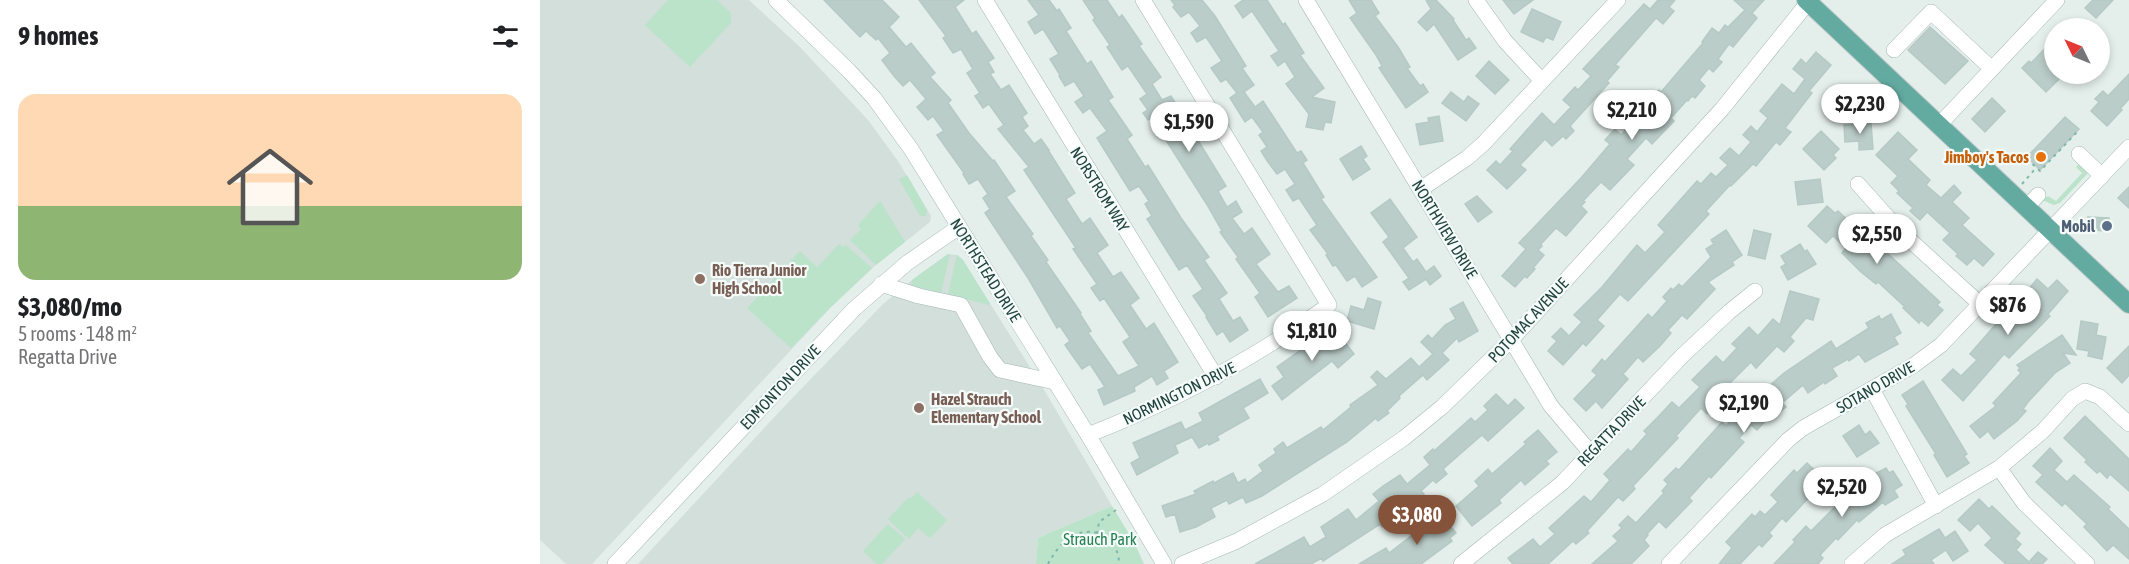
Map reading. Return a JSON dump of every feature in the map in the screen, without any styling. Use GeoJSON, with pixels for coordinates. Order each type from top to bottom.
{"type":"FeatureCollection","features":[{"type":"Feature","properties":{"kind":"main road"},"geometry":{"type":"LineString","coordinates":[[1808,1],[1938,126],[2032,202],[2050,230],[2091,259],[2129,304]]}},
{"type":"Feature","properties":{"kind":"street","name":"NORTHSTEAD DRIVE"},"geometry":{"type":"LineString","coordinates":[[776,0],[828,49],[874,99],[911,149],[1088,435],[1164,564]]}},
{"type":"Feature","properties":{"kind":"street","name":"NORSTROM WAY"},"geometry":{"type":"LineString","coordinates":[[985,0],[1216,377]]}},
{"type":"Feature","properties":{"kind":"street","name":"NORMINGTON DRIVE"},"geometry":{"type":"LineString","coordinates":[[1088,435],[1143,413],[1216,377],[1257,354],[1329,305],[1143,0]]}},
{"type":"Feature","properties":{"kind":"street","name":"NORTHVIEW DRIVE"},"geometry":{"type":"LineString","coordinates":[[1306,0],[1551,406],[1590,452]]}},
{"type":"Feature","properties":{"kind":"street"},"geometry":{"type":"LineString","coordinates":[[1476,0],[1504,41],[1542,81]]}},
{"type":"Feature","properties":{"kind":"street"},"geometry":{"type":"LineString","coordinates":[[1421,189],[1483,144],[1618,0]]}},
{"type":"Feature","properties":{"kind":"street"},"geometry":{"type":"LineString","coordinates":[[1938,126],[2057,0]]}},
{"type":"Feature","properties":{"kind":"street","name":"POTOMAC AVENUE"},"geometry":{"type":"LineString","coordinates":[[1182,564],[1237,541],[1281,519],[1364,467],[1442,407],[1511,340],[1722,109],[1808,1]]}},
{"type":"Feature","properties":{"kind":"street"},"geometry":{"type":"LineString","coordinates":[[1894,51],[1931,12],[1992,69]]}},
{"type":"Feature","properties":{"kind":"street","name":"SOTANO DRIVE"},"geometry":{"type":"LineString","coordinates":[[1669,564],[1788,440],[1803,428],[1928,356],[2050,230],[2088,197],[2102,176],[2129,147]]}},
{"type":"Feature","properties":{"kind":"street"},"geometry":{"type":"LineString","coordinates":[[2079,154],[2102,176]]}},
{"type":"Feature","properties":{"kind":"street"},"geometry":{"type":"LineString","coordinates":[[1858,184],[1900,231],[1980,304]]}},
{"type":"Feature","properties":{"kind":"street","name":"EDMONTON DRIVE"},"geometry":{"type":"LineString","coordinates":[[615,564],[826,337],[881,284],[959,227]]}},
{"type":"Feature","properties":{"kind":"street"},"geometry":{"type":"LineString","coordinates":[[881,284],[919,296],[961,305],[990,357],[1000,370],[1055,382]]}},
{"type":"Feature","properties":{"kind":"street","name":"REGATTA DRIVE"},"geometry":{"type":"LineString","coordinates":[[1461,564],[1556,489],[1704,335],[1755,291]]}},
{"type":"Feature","properties":{"kind":"street"},"geometry":{"type":"LineString","coordinates":[[1872,389],[1936,506]]}},
{"type":"Feature","properties":{"kind":"street"},"geometry":{"type":"LineString","coordinates":[[1852,564],[1885,535],[1999,468],[2043,431],[2072,399],[2085,391],[2100,397],[2129,424]]}},
{"type":"Feature","properties":{"kind":"street"},"geometry":{"type":"LineString","coordinates":[[1999,468],[2024,503],[2086,564]]}},
{"type":"Feature","properties":{"kind":"path"},"geometry":{"type":"LineString","coordinates":[[2027,159],[2040,171],[2078,131]]}},
{"type":"Feature","properties":{"kind":"path"},"geometry":{"type":"LineString","coordinates":[[2022,184],[2036,168]]}},
{"type":"Feature","properties":{"kind":"path"},"geometry":{"type":"LineString","coordinates":[[1097,534],[1101,520],[1128,501]]}},
{"type":"Feature","properties":{"kind":"path"},"geometry":{"type":"LineString","coordinates":[[1048,564],[1059,547],[1080,533],[1097,534],[1112,541],[1119,554],[1119,564]]}},
{"type":"Feature","properties":{"kind":"shaded area","name":"Rio Tierra Junior High School"},"geometry":{"type":"Polygon","coordinates":[[[540,0],[749,0],[800,47],[868,120],[898,161],[931,216],[930,222],[876,265],[830,308],[592,564],[566,564],[540,540],[540,0]]]}},
{"type":"Feature","properties":{"kind":"shaded area","name":"Hazel Strauch Elementary School"},"geometry":{"type":"Polygon","coordinates":[[[948,254],[957,255],[963,260],[1043,388],[1112,506],[1038,538],[1036,564],[638,564],[883,304],[948,254]]]}},
{"type":"Feature","properties":{"kind":"green space"},"geometry":{"type":"Polygon","coordinates":[[[668,0],[717,0],[731,13],[731,23],[690,67],[645,25],[668,0]]]}},
{"type":"Feature","properties":{"kind":"green space"},"geometry":{"type":"Polygon","coordinates":[[[2079,164],[2088,173],[2060,203],[2054,205],[2042,200],[2048,196],[2056,201],[2082,173],[2076,167],[2079,164]]]}},
{"type":"Feature","properties":{"kind":"green space"},"geometry":{"type":"Polygon","coordinates":[[[907,175],[927,210],[926,216],[920,216],[899,179],[907,175]]]}},
{"type":"Feature","properties":{"kind":"green space"},"geometry":{"type":"Polygon","coordinates":[[[880,201],[905,242],[876,265],[850,240],[861,229],[858,225],[880,201]]]}},
{"type":"Feature","properties":{"kind":"green space"},"geometry":{"type":"Polygon","coordinates":[[[839,244],[843,247],[846,245],[872,268],[791,348],[747,308],[800,251],[817,267],[839,244]]]}},
{"type":"Feature","properties":{"kind":"green space"},"geometry":{"type":"Polygon","coordinates":[[[950,254],[941,293],[911,285],[912,280],[950,254]]]}},
{"type":"Feature","properties":{"kind":"green space"},"geometry":{"type":"Polygon","coordinates":[[[957,255],[963,260],[990,304],[948,294],[957,255]]]}},
{"type":"Feature","properties":{"kind":"green space"},"geometry":{"type":"Polygon","coordinates":[[[917,492],[947,520],[930,538],[918,528],[909,539],[888,519],[917,492]]]}},
{"type":"Feature","properties":{"kind":"green space","name":"Strauch Park"},"geometry":{"type":"Polygon","coordinates":[[[1112,506],[1134,542],[1144,564],[1036,564],[1038,538],[1112,506]]]}},
{"type":"Feature","properties":{"kind":"green space"},"geometry":{"type":"Polygon","coordinates":[[[888,524],[905,539],[882,564],[877,564],[863,551],[888,524]]]}},
{"type":"Feature","properties":{"kind":"building"},"geometry":{"type":"Polygon","coordinates":[[[824,0],[882,0],[899,17],[889,27],[906,47],[911,43],[935,73],[930,77],[951,100],[948,103],[969,133],[994,160],[1015,191],[1006,197],[1033,234],[1031,236],[1048,260],[1046,262],[1091,331],[1088,333],[1118,376],[1139,366],[1123,342],[1130,337],[1104,298],[1100,301],[1091,288],[1097,284],[1024,170],[1029,167],[998,129],[1004,125],[989,104],[983,108],[975,96],[980,93],[967,73],[973,69],[961,49],[953,53],[943,38],[946,36],[919,0],[964,0],[955,7],[972,34],[976,31],[994,58],[988,62],[994,72],[990,74],[1001,90],[1009,85],[1027,113],[1022,117],[1028,126],[1023,130],[1034,144],[1041,139],[1049,150],[1075,193],[1066,199],[1082,224],[1090,218],[1108,245],[1097,253],[1113,277],[1121,272],[1139,298],[1130,305],[1146,329],[1154,323],[1178,362],[1164,371],[1168,378],[1157,385],[1152,376],[1134,387],[1135,391],[1104,405],[1098,390],[1105,387],[1090,364],[1082,369],[1065,345],[1070,341],[1060,326],[1057,328],[1028,278],[985,213],[990,209],[983,198],[988,194],[978,179],[969,184],[964,173],[937,135],[944,131],[933,116],[928,120],[917,107],[926,99],[910,80],[903,86],[894,76],[882,60],[890,53],[878,38],[876,40],[866,31],[860,37],[824,0]]]}},
{"type":"Feature","properties":{"kind":"building"},"geometry":{"type":"Polygon","coordinates":[[[1028,0],[1049,0],[1057,11],[1059,9],[1071,28],[1066,31],[1087,64],[1091,61],[1113,97],[1108,100],[1132,135],[1127,139],[1145,167],[1148,165],[1209,257],[1204,260],[1227,293],[1219,299],[1233,321],[1240,317],[1248,330],[1230,342],[1223,331],[1217,335],[1193,296],[1203,289],[1187,265],[1179,270],[1147,219],[1152,216],[1145,204],[1149,201],[1139,186],[1130,191],[1097,138],[1107,131],[1090,108],[1083,113],[1075,102],[1084,96],[1074,81],[1065,86],[1059,76],[1050,59],[1059,54],[1043,29],[1035,34],[1028,22],[1039,15],[1028,0]]]}},
{"type":"Feature","properties":{"kind":"building"},"geometry":{"type":"Polygon","coordinates":[[[1083,0],[1107,0],[1119,18],[1122,15],[1142,44],[1139,46],[1161,77],[1152,84],[1162,100],[1171,96],[1226,186],[1218,191],[1227,207],[1236,201],[1242,212],[1232,218],[1244,234],[1252,228],[1270,254],[1256,264],[1278,292],[1289,286],[1297,298],[1268,317],[1255,297],[1260,293],[1236,259],[1238,257],[1220,232],[1222,231],[1206,203],[1162,134],[1169,129],[1158,113],[1148,120],[1143,113],[1148,110],[1140,99],[1147,94],[1128,66],[1122,70],[1107,47],[1110,45],[1083,0]]]}},
{"type":"Feature","properties":{"kind":"building"},"geometry":{"type":"Polygon","coordinates":[[[1171,0],[1202,0],[1215,16],[1246,66],[1242,68],[1254,85],[1244,92],[1255,107],[1263,101],[1297,153],[1301,151],[1307,160],[1303,163],[1324,197],[1321,199],[1377,277],[1362,287],[1355,276],[1347,281],[1336,265],[1333,266],[1326,255],[1328,254],[1310,230],[1317,225],[1299,198],[1293,201],[1286,190],[1295,184],[1285,169],[1277,174],[1261,151],[1267,147],[1259,135],[1263,132],[1252,117],[1245,122],[1230,98],[1237,93],[1226,79],[1221,82],[1211,68],[1222,61],[1206,37],[1197,42],[1191,33],[1200,26],[1189,12],[1181,17],[1173,7],[1175,5],[1171,0]]]}},
{"type":"Feature","properties":{"kind":"building"},"geometry":{"type":"Polygon","coordinates":[[[1243,0],[1267,0],[1283,25],[1285,23],[1304,53],[1300,55],[1324,88],[1312,97],[1335,102],[1331,123],[1325,122],[1323,130],[1306,127],[1309,114],[1286,84],[1295,77],[1285,61],[1278,66],[1271,56],[1279,51],[1252,11],[1243,18],[1235,6],[1243,0]]]}},
{"type":"Feature","properties":{"kind":"building"},"geometry":{"type":"Polygon","coordinates":[[[1349,0],[1371,0],[1379,13],[1375,16],[1398,47],[1410,67],[1407,68],[1420,86],[1423,84],[1428,92],[1406,108],[1379,68],[1382,66],[1376,55],[1350,18],[1357,13],[1349,0]]]}},
{"type":"Feature","properties":{"kind":"building"},"geometry":{"type":"Polygon","coordinates":[[[1426,0],[1436,0],[1454,19],[1466,40],[1469,38],[1476,48],[1458,60],[1434,24],[1427,31],[1418,22],[1431,9],[1426,0]]]}},
{"type":"Feature","properties":{"kind":"building"},"geometry":{"type":"Polygon","coordinates":[[[1503,0],[1533,0],[1514,14],[1503,0]]]}},
{"type":"Feature","properties":{"kind":"building"},"geometry":{"type":"Polygon","coordinates":[[[1658,0],[1675,0],[1669,7],[1674,11],[1663,24],[1656,18],[1615,65],[1619,67],[1607,81],[1609,83],[1570,126],[1574,131],[1566,139],[1563,136],[1552,146],[1545,139],[1520,165],[1526,170],[1507,189],[1487,170],[1496,161],[1500,165],[1513,151],[1510,149],[1542,113],[1554,125],[1571,107],[1563,100],[1575,87],[1578,90],[1591,76],[1583,69],[1644,4],[1650,9],[1658,0]]]}},
{"type":"Feature","properties":{"kind":"building"},"geometry":{"type":"Polygon","coordinates":[[[1734,0],[1764,0],[1752,13],[1757,18],[1733,47],[1729,44],[1718,59],[1722,62],[1713,72],[1709,68],[1699,80],[1705,86],[1695,98],[1692,96],[1687,100],[1671,118],[1674,121],[1652,144],[1646,138],[1627,159],[1634,165],[1610,190],[1601,182],[1583,201],[1585,202],[1581,206],[1587,212],[1566,236],[1556,228],[1541,244],[1538,250],[1544,255],[1533,268],[1535,269],[1515,287],[1502,276],[1526,249],[1519,243],[1610,144],[1605,140],[1615,129],[1621,135],[1703,43],[1712,28],[1719,33],[1725,25],[1728,27],[1745,10],[1734,0]]]}},
{"type":"Feature","properties":{"kind":"building"},"geometry":{"type":"Polygon","coordinates":[[[2093,0],[2113,0],[2096,18],[2085,8],[2093,0]]]}},
{"type":"Feature","properties":{"kind":"building"},"geometry":{"type":"Polygon","coordinates":[[[1532,9],[1561,22],[1553,40],[1546,37],[1543,42],[1521,32],[1532,9]]]}},
{"type":"Feature","properties":{"kind":"building"},"geometry":{"type":"Polygon","coordinates":[[[1930,27],[1968,61],[1945,84],[1908,50],[1930,27]]]}},
{"type":"Feature","properties":{"kind":"building"},"geometry":{"type":"Polygon","coordinates":[[[2044,49],[2044,84],[2054,84],[2046,92],[2022,68],[2029,61],[2031,63],[2044,49]]]}},
{"type":"Feature","properties":{"kind":"building"},"geometry":{"type":"Polygon","coordinates":[[[1816,52],[1831,65],[1809,91],[1812,93],[1785,128],[1791,132],[1780,145],[1776,142],[1756,166],[1753,164],[1730,185],[1706,211],[1709,214],[1628,301],[1620,294],[1597,320],[1604,326],[1586,346],[1583,343],[1563,365],[1548,351],[1557,341],[1552,337],[1561,328],[1569,336],[1582,322],[1574,315],[1602,287],[1637,245],[1645,253],[1665,232],[1658,225],[1697,181],[1701,184],[1711,173],[1716,177],[1728,165],[1720,158],[1730,148],[1739,156],[1751,142],[1743,135],[1751,126],[1757,132],[1768,118],[1760,111],[1782,84],[1794,94],[1805,79],[1793,69],[1801,59],[1806,64],[1816,52]]]}},
{"type":"Feature","properties":{"kind":"building"},"geometry":{"type":"Polygon","coordinates":[[[1489,61],[1509,80],[1495,94],[1476,76],[1489,61]]]}},
{"type":"Feature","properties":{"kind":"building"},"geometry":{"type":"Polygon","coordinates":[[[2129,74],[2129,99],[2107,126],[2091,111],[2099,102],[2095,99],[2103,91],[2108,96],[2129,74]]]}},
{"type":"Feature","properties":{"kind":"building"},"geometry":{"type":"Polygon","coordinates":[[[1451,92],[1464,102],[1468,96],[1479,104],[1466,121],[1442,103],[1451,92]]]}},
{"type":"Feature","properties":{"kind":"building"},"geometry":{"type":"Polygon","coordinates":[[[1992,98],[2005,111],[1985,132],[1972,119],[1992,98]]]}},
{"type":"Feature","properties":{"kind":"building"},"geometry":{"type":"Polygon","coordinates":[[[1439,116],[1443,141],[1420,145],[1416,124],[1429,122],[1428,118],[1439,116]]]}},
{"type":"Feature","properties":{"kind":"building"},"geometry":{"type":"Polygon","coordinates":[[[2065,117],[2079,129],[2040,170],[2027,157],[2065,117]]]}},
{"type":"Feature","properties":{"kind":"building"},"geometry":{"type":"Polygon","coordinates":[[[1871,123],[1873,149],[1859,150],[1859,141],[1845,142],[1844,125],[1871,123]]]}},
{"type":"Feature","properties":{"kind":"building"},"geometry":{"type":"Polygon","coordinates":[[[1821,131],[1839,149],[1833,155],[1836,158],[1824,170],[1803,149],[1821,131]]]}},
{"type":"Feature","properties":{"kind":"building"},"geometry":{"type":"Polygon","coordinates":[[[1898,132],[1917,150],[1908,159],[1930,180],[1926,185],[1941,198],[1954,185],[1961,193],[1952,202],[1969,218],[1962,225],[1994,254],[1983,266],[1974,258],[1967,265],[1956,256],[1958,254],[1943,240],[1950,233],[1927,212],[1920,220],[1910,211],[1913,208],[1897,193],[1899,191],[1891,183],[1898,176],[1876,155],[1898,132]]]}},
{"type":"Feature","properties":{"kind":"building"},"geometry":{"type":"Polygon","coordinates":[[[1361,146],[1367,156],[1363,159],[1370,169],[1353,180],[1340,159],[1361,146]]]}},
{"type":"Feature","properties":{"kind":"building"},"geometry":{"type":"Polygon","coordinates":[[[1820,179],[1823,202],[1798,205],[1795,182],[1820,179]]]}},
{"type":"Feature","properties":{"kind":"building"},"geometry":{"type":"Polygon","coordinates":[[[2129,187],[2129,208],[2118,198],[2129,187]]]}},
{"type":"Feature","properties":{"kind":"building"},"geometry":{"type":"Polygon","coordinates":[[[1477,196],[1492,212],[1478,222],[1465,204],[1477,196]]]}},
{"type":"Feature","properties":{"kind":"building"},"geometry":{"type":"Polygon","coordinates":[[[1390,199],[1417,237],[1403,248],[1413,262],[1417,259],[1426,272],[1434,266],[1441,276],[1430,285],[1426,279],[1409,290],[1403,282],[1409,278],[1383,242],[1389,237],[1371,213],[1390,199]]]}},
{"type":"Feature","properties":{"kind":"building"},"geometry":{"type":"Polygon","coordinates":[[[1827,206],[1835,213],[1838,211],[1853,225],[1857,220],[1868,230],[1861,238],[1882,257],[1886,252],[1940,302],[1937,305],[1943,310],[1928,326],[1921,320],[1919,323],[1878,282],[1876,284],[1861,272],[1842,253],[1846,248],[1833,236],[1826,243],[1808,226],[1827,206]]]}},
{"type":"Feature","properties":{"kind":"building"},"geometry":{"type":"Polygon","coordinates":[[[2088,217],[2109,218],[2109,231],[2088,230],[2088,217]]]}},
{"type":"Feature","properties":{"kind":"building"},"geometry":{"type":"Polygon","coordinates":[[[1726,230],[1742,255],[1732,262],[1734,265],[1708,282],[1715,289],[1687,319],[1682,315],[1668,330],[1671,333],[1660,346],[1643,362],[1638,357],[1623,374],[1628,379],[1602,408],[1596,401],[1586,411],[1574,399],[1597,375],[1592,371],[1602,359],[1605,362],[1648,314],[1652,318],[1667,301],[1663,297],[1671,288],[1673,290],[1679,284],[1682,287],[1711,257],[1706,249],[1714,244],[1711,240],[1726,230]]]}},
{"type":"Feature","properties":{"kind":"building"},"geometry":{"type":"Polygon","coordinates":[[[1754,230],[1771,234],[1765,259],[1748,255],[1754,230]]]}},
{"type":"Feature","properties":{"kind":"building"},"geometry":{"type":"Polygon","coordinates":[[[1800,244],[1816,264],[1788,280],[1781,267],[1786,264],[1781,256],[1800,244]]]}},
{"type":"Feature","properties":{"kind":"building"},"geometry":{"type":"Polygon","coordinates":[[[2037,279],[2048,289],[2057,280],[2068,291],[2048,314],[2050,316],[2009,358],[2004,354],[1963,401],[1942,380],[1953,369],[1961,376],[1977,360],[1970,354],[1997,323],[2001,326],[2019,307],[2016,304],[2037,279]]]}},
{"type":"Feature","properties":{"kind":"building"},"geometry":{"type":"Polygon","coordinates":[[[1790,291],[1819,299],[1813,320],[1806,318],[1790,337],[1794,341],[1784,352],[1777,346],[1756,368],[1751,362],[1716,397],[1720,401],[1707,414],[1701,408],[1676,436],[1678,438],[1633,486],[1635,489],[1623,501],[1618,497],[1587,531],[1589,533],[1576,544],[1573,541],[1548,564],[1513,564],[1508,558],[1533,539],[1540,547],[1555,534],[1549,528],[1584,496],[1591,502],[1610,480],[1604,474],[1628,449],[1631,452],[1647,434],[1644,431],[1672,402],[1679,408],[1700,387],[1692,380],[1716,356],[1723,363],[1737,348],[1732,344],[1749,327],[1758,336],[1773,319],[1780,325],[1790,291]]]}},
{"type":"Feature","properties":{"kind":"building"},"geometry":{"type":"Polygon","coordinates":[[[1368,298],[1381,302],[1374,329],[1347,321],[1351,306],[1364,310],[1368,298]]]}},
{"type":"Feature","properties":{"kind":"building"},"geometry":{"type":"Polygon","coordinates":[[[1463,302],[1478,331],[1459,342],[1457,338],[1442,353],[1449,360],[1427,380],[1423,375],[1399,396],[1400,398],[1387,411],[1389,413],[1378,421],[1376,418],[1347,442],[1262,496],[1246,503],[1243,497],[1229,504],[1227,500],[1211,508],[1215,517],[1196,527],[1180,532],[1175,514],[1166,517],[1162,506],[1196,494],[1194,491],[1213,481],[1214,483],[1233,473],[1238,483],[1245,479],[1247,483],[1263,471],[1259,465],[1276,453],[1274,449],[1283,442],[1287,448],[1321,427],[1323,430],[1351,407],[1350,405],[1378,385],[1371,377],[1377,371],[1386,379],[1411,358],[1419,367],[1433,354],[1421,342],[1428,335],[1432,339],[1445,325],[1456,319],[1450,309],[1463,302]]]}},
{"type":"Feature","properties":{"kind":"building"},"geometry":{"type":"Polygon","coordinates":[[[1891,314],[1901,333],[1894,337],[1898,344],[1865,362],[1859,354],[1849,361],[1848,359],[1832,368],[1837,376],[1808,393],[1803,385],[1782,403],[1786,407],[1773,417],[1771,415],[1757,430],[1751,425],[1739,438],[1744,442],[1689,498],[1692,501],[1666,528],[1659,521],[1647,534],[1644,540],[1649,546],[1631,564],[1592,564],[1618,541],[1613,536],[1622,528],[1619,525],[1628,516],[1636,523],[1664,493],[1662,491],[1668,484],[1664,480],[1676,468],[1679,470],[1722,422],[1726,426],[1757,392],[1767,385],[1768,387],[1784,373],[1831,341],[1836,349],[1869,328],[1866,323],[1879,316],[1881,320],[1891,314]]]}},
{"type":"Feature","properties":{"kind":"building"},"geometry":{"type":"Polygon","coordinates":[[[2081,321],[2098,324],[2096,335],[2106,337],[2102,359],[2088,356],[2089,351],[2077,349],[2081,321]]]}},
{"type":"Feature","properties":{"kind":"building"},"geometry":{"type":"Polygon","coordinates":[[[1339,326],[1348,338],[1344,341],[1354,354],[1338,368],[1332,361],[1282,400],[1272,386],[1284,377],[1277,367],[1312,342],[1315,346],[1339,326]]]}},
{"type":"Feature","properties":{"kind":"building"},"geometry":{"type":"Polygon","coordinates":[[[2062,335],[2076,355],[2063,353],[2070,363],[2055,373],[2028,402],[2023,409],[2026,411],[2017,421],[1994,439],[1988,431],[1980,438],[1970,426],[1996,406],[1993,403],[2021,373],[2017,365],[2062,335]]]}},
{"type":"Feature","properties":{"kind":"building"},"geometry":{"type":"Polygon","coordinates":[[[2129,346],[2129,375],[2122,383],[2107,368],[2129,346]]]}},
{"type":"Feature","properties":{"kind":"building"},"geometry":{"type":"Polygon","coordinates":[[[1260,379],[1268,393],[1243,408],[1249,418],[1217,436],[1219,440],[1209,445],[1208,443],[1199,448],[1192,437],[1175,445],[1178,453],[1137,475],[1131,463],[1140,458],[1133,443],[1181,422],[1185,430],[1203,421],[1199,413],[1260,379]]]}},
{"type":"Feature","properties":{"kind":"building"},"geometry":{"type":"Polygon","coordinates":[[[1923,381],[1967,454],[1964,456],[1969,463],[1947,477],[1902,395],[1923,381]]]}},
{"type":"Feature","properties":{"kind":"building"},"geometry":{"type":"Polygon","coordinates":[[[1496,394],[1508,406],[1515,399],[1524,408],[1488,441],[1482,435],[1443,469],[1447,474],[1436,483],[1433,480],[1421,491],[1424,494],[1382,527],[1380,524],[1323,561],[1322,558],[1311,564],[1255,564],[1304,537],[1310,547],[1326,537],[1321,527],[1348,509],[1356,520],[1379,501],[1373,494],[1383,486],[1400,475],[1407,484],[1430,465],[1424,457],[1471,418],[1475,422],[1488,410],[1484,406],[1496,394]]]}},
{"type":"Feature","properties":{"kind":"building"},"geometry":{"type":"Polygon","coordinates":[[[2085,416],[2129,459],[2129,491],[2110,474],[2107,478],[2100,471],[2097,473],[2064,438],[2085,416]]]}},
{"type":"Feature","properties":{"kind":"building"},"geometry":{"type":"Polygon","coordinates":[[[1859,425],[1865,435],[1870,431],[1879,443],[1857,457],[1843,436],[1859,425]]]}},
{"type":"Feature","properties":{"kind":"building"},"geometry":{"type":"Polygon","coordinates":[[[1538,430],[1557,452],[1546,461],[1549,464],[1525,485],[1521,480],[1499,500],[1501,503],[1472,526],[1456,506],[1479,486],[1475,481],[1488,469],[1492,474],[1526,444],[1524,442],[1538,430]]]}},
{"type":"Feature","properties":{"kind":"building"},"geometry":{"type":"Polygon","coordinates":[[[2050,448],[2062,461],[2054,470],[2067,482],[2074,475],[2110,507],[2108,509],[2129,529],[2129,559],[2113,545],[2107,551],[2084,527],[2087,524],[2065,503],[2062,506],[2036,482],[2043,475],[2033,466],[2050,448]]]}},
{"type":"Feature","properties":{"kind":"building"},"geometry":{"type":"Polygon","coordinates":[[[1807,463],[1828,483],[1816,496],[1813,493],[1786,522],[1782,518],[1769,533],[1772,536],[1762,547],[1759,544],[1740,564],[1719,564],[1732,548],[1726,542],[1752,514],[1755,517],[1760,511],[1765,515],[1778,502],[1771,495],[1794,470],[1797,473],[1807,463]]]}},
{"type":"Feature","properties":{"kind":"building"},"geometry":{"type":"Polygon","coordinates":[[[1886,468],[1889,473],[1893,471],[1902,485],[1894,490],[1898,497],[1885,505],[1883,502],[1859,522],[1857,520],[1820,555],[1823,558],[1818,564],[1774,564],[1795,542],[1793,540],[1806,526],[1811,531],[1841,501],[1839,499],[1859,482],[1886,468]]]}},
{"type":"Feature","properties":{"kind":"building"},"geometry":{"type":"Polygon","coordinates":[[[1979,499],[1989,509],[1992,506],[2020,533],[2015,539],[2021,544],[2016,550],[2029,562],[2038,552],[2047,559],[2042,564],[2006,564],[1985,545],[1992,538],[1978,523],[1970,531],[1958,520],[1979,499]]]}},
{"type":"Feature","properties":{"kind":"building"},"geometry":{"type":"Polygon","coordinates":[[[1442,516],[1456,533],[1450,538],[1452,541],[1421,564],[1359,564],[1386,548],[1389,553],[1432,520],[1434,522],[1442,516]]]}},
{"type":"Feature","properties":{"kind":"building"},"geometry":{"type":"Polygon","coordinates":[[[1939,529],[1945,538],[1955,531],[1968,551],[1953,561],[1946,550],[1931,560],[1934,564],[1892,564],[1906,555],[1903,550],[1939,529]]]}},
{"type":"Feature","properties":{"kind":"place","name":"Jimboy's Tacos"},"geometry":{"type":"Point","coordinates":[2041,157]}},
{"type":"Feature","properties":{"kind":"place","name":"Mobil"},"geometry":{"type":"Point","coordinates":[2107,226]}},
{"type":"Feature","properties":{"kind":"place","name":"Rio Tierra Junior High School"},"geometry":{"type":"Point","coordinates":[700,279]}},
{"type":"Feature","properties":{"kind":"place","name":"Hazel Strauch Elementary School"},"geometry":{"type":"Point","coordinates":[919,408]}}]}
